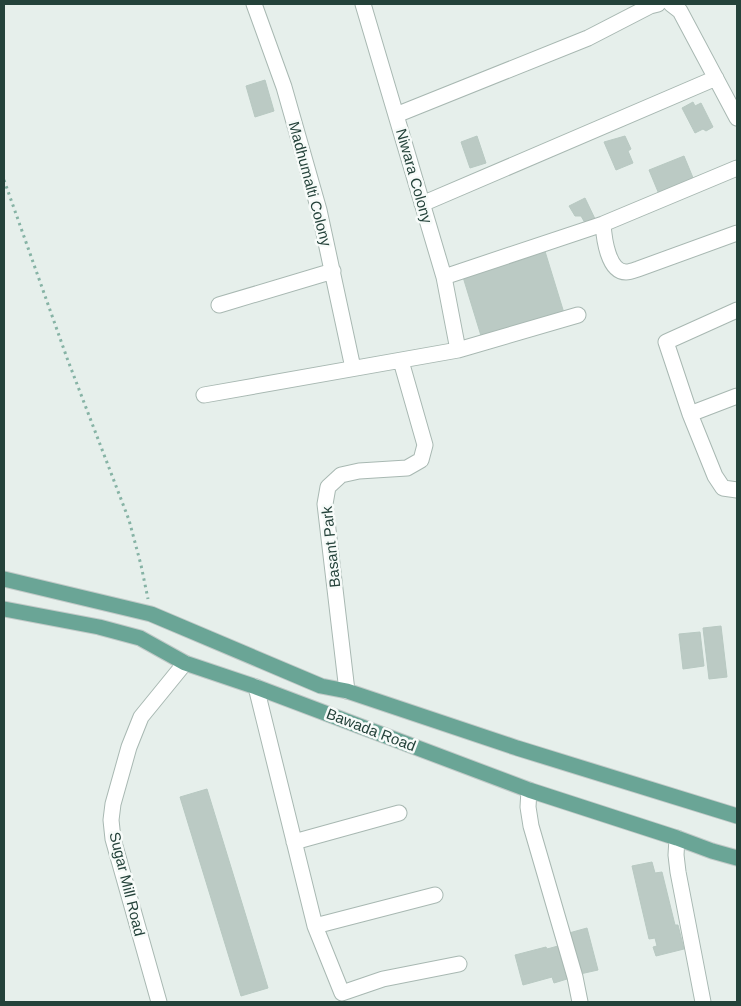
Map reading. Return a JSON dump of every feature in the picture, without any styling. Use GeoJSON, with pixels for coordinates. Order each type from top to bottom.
{"type":"FeatureCollection","features":[{"type":"Feature","properties":{"kind":"main road","name":"Bawada Road"},"geometry":{"type":"LineString","coordinates":[[4,579],[152,614],[312,682],[347,691],[517,748],[737,816]]}},
{"type":"Feature","properties":{"kind":"main road","name":"Bawada Road"},"geometry":{"type":"LineString","coordinates":[[4,609],[99,627],[140,638],[185,663],[256,687],[529,790],[737,858]]}},
{"type":"Feature","properties":{"kind":"street","name":"Madhumalti Colony"},"geometry":{"type":"LineString","coordinates":[[254,4],[284,87],[319,210],[353,368]]}},
{"type":"Feature","properties":{"kind":"street","name":"Niwara Colony"},"geometry":{"type":"LineString","coordinates":[[364,4],[444,277],[458,350]]}},
{"type":"Feature","properties":{"kind":"street"},"geometry":{"type":"LineString","coordinates":[[396,115],[588,38],[650,6],[658,4]]}},
{"type":"Feature","properties":{"kind":"street"},"geometry":{"type":"LineString","coordinates":[[670,4],[680,11],[737,118]]}},
{"type":"Feature","properties":{"kind":"street"},"geometry":{"type":"LineString","coordinates":[[422,204],[716,78]]}},
{"type":"Feature","properties":{"kind":"street"},"geometry":{"type":"LineString","coordinates":[[444,277],[603,224],[737,168]]}},
{"type":"Feature","properties":{"kind":"street"},"geometry":{"type":"LineString","coordinates":[[603,224],[605,243],[612,262],[617,269],[625,272],[737,233]]}},
{"type":"Feature","properties":{"kind":"street"},"geometry":{"type":"LineString","coordinates":[[219,305],[333,271]]}},
{"type":"Feature","properties":{"kind":"street"},"geometry":{"type":"LineString","coordinates":[[737,310],[666,342],[690,414],[715,476],[723,488],[737,490]]}},
{"type":"Feature","properties":{"kind":"street"},"geometry":{"type":"LineString","coordinates":[[204,395],[458,350],[578,315]]}},
{"type":"Feature","properties":{"kind":"street","name":"Basant Park"},"geometry":{"type":"LineString","coordinates":[[347,691],[325,504],[328,487],[342,475],[359,471],[407,468],[421,460],[425,445],[401,360]]}},
{"type":"Feature","properties":{"kind":"street"},"geometry":{"type":"LineString","coordinates":[[690,414],[737,396]]}},
{"type":"Feature","properties":{"kind":"street","name":"Sugar Mill Road"},"geometry":{"type":"LineString","coordinates":[[159,1002],[113,840],[111,820],[129,747],[142,717],[185,663]]}},
{"type":"Feature","properties":{"kind":"street"},"geometry":{"type":"LineString","coordinates":[[256,687],[315,926],[343,998],[383,979],[459,964]]}},
{"type":"Feature","properties":{"kind":"street"},"geometry":{"type":"LineString","coordinates":[[529,790],[528,808],[531,826],[580,1002]]}},
{"type":"Feature","properties":{"kind":"street"},"geometry":{"type":"LineString","coordinates":[[294,842],[399,813]]}},
{"type":"Feature","properties":{"kind":"street"},"geometry":{"type":"LineString","coordinates":[[677,838],[678,872],[703,1002]]}},
{"type":"Feature","properties":{"kind":"street"},"geometry":{"type":"LineString","coordinates":[[315,926],[435,895]]}},
{"type":"Feature","properties":{"kind":"path"},"geometry":{"type":"LineString","coordinates":[[4,180],[67,358],[129,520],[142,565],[152,614]]}},
{"type":"Feature","properties":{"kind":"building"},"geometry":{"type":"Polygon","coordinates":[[[265,80],[274,111],[255,117],[246,86],[265,80]]]}},
{"type":"Feature","properties":{"kind":"building"},"geometry":{"type":"Polygon","coordinates":[[[693,102],[695,106],[701,103],[713,127],[706,131],[703,129],[695,133],[682,108],[693,102]]]}},
{"type":"Feature","properties":{"kind":"building"},"geometry":{"type":"Polygon","coordinates":[[[477,136],[486,163],[470,168],[461,142],[477,136]]]}},
{"type":"Feature","properties":{"kind":"building"},"geometry":{"type":"Polygon","coordinates":[[[625,136],[631,149],[628,151],[633,163],[616,170],[604,142],[625,136]]]}},
{"type":"Feature","properties":{"kind":"building"},"geometry":{"type":"Polygon","coordinates":[[[684,156],[696,185],[661,199],[649,170],[684,156]]]}},
{"type":"Feature","properties":{"kind":"building"},"geometry":{"type":"Polygon","coordinates":[[[585,198],[597,223],[588,228],[581,216],[575,216],[569,206],[585,198]]]}},
{"type":"Feature","properties":{"kind":"building"},"geometry":{"type":"Polygon","coordinates":[[[544,248],[564,313],[482,339],[463,277],[544,248]]]}},
{"type":"Feature","properties":{"kind":"building"},"geometry":{"type":"Polygon","coordinates":[[[721,626],[727,677],[709,679],[703,628],[721,626]]]}},
{"type":"Feature","properties":{"kind":"building"},"geometry":{"type":"Polygon","coordinates":[[[700,632],[704,666],[683,669],[679,634],[700,632]]]}},
{"type":"Feature","properties":{"kind":"building"},"geometry":{"type":"Polygon","coordinates":[[[207,789],[268,988],[241,996],[180,797],[207,789]]]}},
{"type":"Feature","properties":{"kind":"building"},"geometry":{"type":"Polygon","coordinates":[[[652,862],[655,873],[662,872],[675,925],[678,925],[684,949],[656,956],[653,947],[657,946],[655,938],[649,939],[632,866],[652,862]]]}},
{"type":"Feature","properties":{"kind":"building"},"geometry":{"type":"Polygon","coordinates":[[[587,928],[598,970],[580,974],[569,933],[587,928]]]}},
{"type":"Feature","properties":{"kind":"building"},"geometry":{"type":"Polygon","coordinates":[[[558,946],[567,979],[554,983],[552,977],[523,985],[515,955],[558,946]]]}}]}
